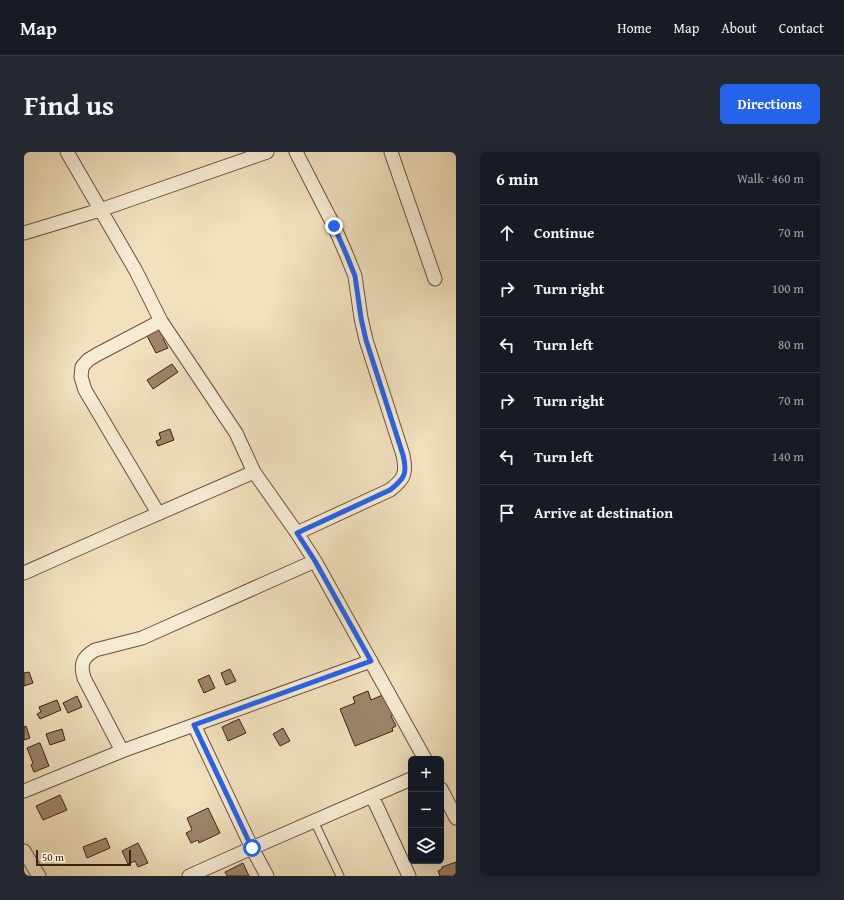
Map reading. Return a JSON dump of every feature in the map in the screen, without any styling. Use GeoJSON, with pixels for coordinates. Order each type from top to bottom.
{"type":"FeatureCollection","features":[{"type":"Feature","properties":{"kind":"street"},"geometry":{"type":"LineString","coordinates":[[67,152],[136,271],[161,321],[236,433],[254,472],[315,561],[423,756]]}},
{"type":"Feature","properties":{"kind":"street"},"geometry":{"type":"LineString","coordinates":[[24,233],[100,210],[267,152]]}},
{"type":"Feature","properties":{"kind":"street"},"geometry":{"type":"LineString","coordinates":[[296,152],[334,226],[355,276],[361,318],[366,340],[405,464],[404,474],[398,483],[390,490],[297,533]]}},
{"type":"Feature","properties":{"kind":"street"},"geometry":{"type":"LineString","coordinates":[[390,152],[435,279]]}},
{"type":"Feature","properties":{"kind":"street"},"geometry":{"type":"LineString","coordinates":[[158,514],[85,390],[81,377],[82,367],[88,360],[161,321]]}},
{"type":"Feature","properties":{"kind":"street"},"geometry":{"type":"LineString","coordinates":[[24,573],[254,472]]}},
{"type":"Feature","properties":{"kind":"street"},"geometry":{"type":"LineString","coordinates":[[122,751],[84,678],[81,669],[84,658],[95,650],[142,638],[315,561]]}},
{"type":"Feature","properties":{"kind":"street"},"geometry":{"type":"LineString","coordinates":[[24,791],[122,751],[371,661]]}},
{"type":"Feature","properties":{"kind":"street"},"geometry":{"type":"LineString","coordinates":[[194,725],[252,848],[267,876]]}},
{"type":"Feature","properties":{"kind":"street"},"geometry":{"type":"LineString","coordinates":[[192,875],[408,780]]}},
{"type":"Feature","properties":{"kind":"street"},"geometry":{"type":"LineString","coordinates":[[443,792],[456,818]]}},
{"type":"Feature","properties":{"kind":"street"},"geometry":{"type":"LineString","coordinates":[[372,796],[409,876]]}},
{"type":"Feature","properties":{"kind":"street"},"geometry":{"type":"LineString","coordinates":[[24,850],[39,876]]}},
{"type":"Feature","properties":{"kind":"lane"},"geometry":{"type":"LineString","coordinates":[[314,821],[340,876]]}},
{"type":"Feature","properties":{"kind":"building"},"geometry":{"type":"Polygon","coordinates":[[[160,324],[166,338],[163,339],[168,348],[156,353],[145,332],[160,324]]]}},
{"type":"Feature","properties":{"kind":"building"},"geometry":{"type":"Polygon","coordinates":[[[172,364],[178,372],[153,389],[147,380],[172,364]]]}},
{"type":"Feature","properties":{"kind":"building"},"geometry":{"type":"Polygon","coordinates":[[[170,429],[174,440],[158,446],[156,441],[161,439],[159,433],[170,429]]]}},
{"type":"Feature","properties":{"kind":"building"},"geometry":{"type":"Polygon","coordinates":[[[230,669],[236,681],[226,685],[221,673],[230,669]]]}},
{"type":"Feature","properties":{"kind":"building"},"geometry":{"type":"Polygon","coordinates":[[[29,672],[33,683],[24,686],[24,673],[29,672]]]}},
{"type":"Feature","properties":{"kind":"building"},"geometry":{"type":"Polygon","coordinates":[[[209,675],[215,688],[204,693],[198,680],[209,675]]]}},
{"type":"Feature","properties":{"kind":"building"},"geometry":{"type":"Polygon","coordinates":[[[368,691],[371,700],[385,694],[398,713],[391,716],[396,726],[392,728],[393,731],[355,746],[340,709],[355,703],[353,697],[368,691]]]}},
{"type":"Feature","properties":{"kind":"building"},"geometry":{"type":"Polygon","coordinates":[[[77,696],[82,707],[68,713],[63,703],[77,696]]]}},
{"type":"Feature","properties":{"kind":"building"},"geometry":{"type":"Polygon","coordinates":[[[57,700],[61,710],[40,719],[37,714],[41,712],[39,707],[57,700]]]}},
{"type":"Feature","properties":{"kind":"building"},"geometry":{"type":"Polygon","coordinates":[[[239,719],[246,733],[228,741],[222,727],[239,719]]]}},
{"type":"Feature","properties":{"kind":"building"},"geometry":{"type":"Polygon","coordinates":[[[26,726],[30,738],[24,740],[24,727],[26,726]]]}},
{"type":"Feature","properties":{"kind":"building"},"geometry":{"type":"Polygon","coordinates":[[[283,728],[290,741],[280,746],[273,734],[283,728]]]}},
{"type":"Feature","properties":{"kind":"building"},"geometry":{"type":"Polygon","coordinates":[[[62,729],[65,740],[50,745],[46,734],[62,729]]]}},
{"type":"Feature","properties":{"kind":"building"},"geometry":{"type":"Polygon","coordinates":[[[39,743],[49,766],[34,772],[31,765],[33,763],[27,748],[39,743]]]}},
{"type":"Feature","properties":{"kind":"building"},"geometry":{"type":"Polygon","coordinates":[[[60,795],[67,810],[43,820],[36,806],[60,795]]]}},
{"type":"Feature","properties":{"kind":"building"},"geometry":{"type":"Polygon","coordinates":[[[208,808],[220,833],[199,843],[198,840],[191,843],[186,833],[192,830],[187,818],[208,808]]]}},
{"type":"Feature","properties":{"kind":"building"},"geometry":{"type":"Polygon","coordinates":[[[106,838],[110,848],[87,858],[83,847],[106,838]]]}},
{"type":"Feature","properties":{"kind":"building"},"geometry":{"type":"Polygon","coordinates":[[[138,843],[148,863],[138,867],[135,861],[128,864],[122,851],[138,843]]]}},
{"type":"Feature","properties":{"kind":"building"},"geometry":{"type":"Polygon","coordinates":[[[456,862],[456,876],[440,876],[438,871],[442,869],[442,867],[456,862]]]}},
{"type":"Feature","properties":{"kind":"building"},"geometry":{"type":"Polygon","coordinates":[[[243,863],[249,876],[227,876],[225,872],[243,863]]]}},
{"type":"Feature","properties":{"kind":"route"},"geometry":{"type":"LineString","coordinates":[[252,848],[194,725],[371,661],[315,561],[297,533],[390,490],[398,483],[404,474],[405,464],[403,455],[366,340],[361,318],[355,276],[334,226]]}}]}
